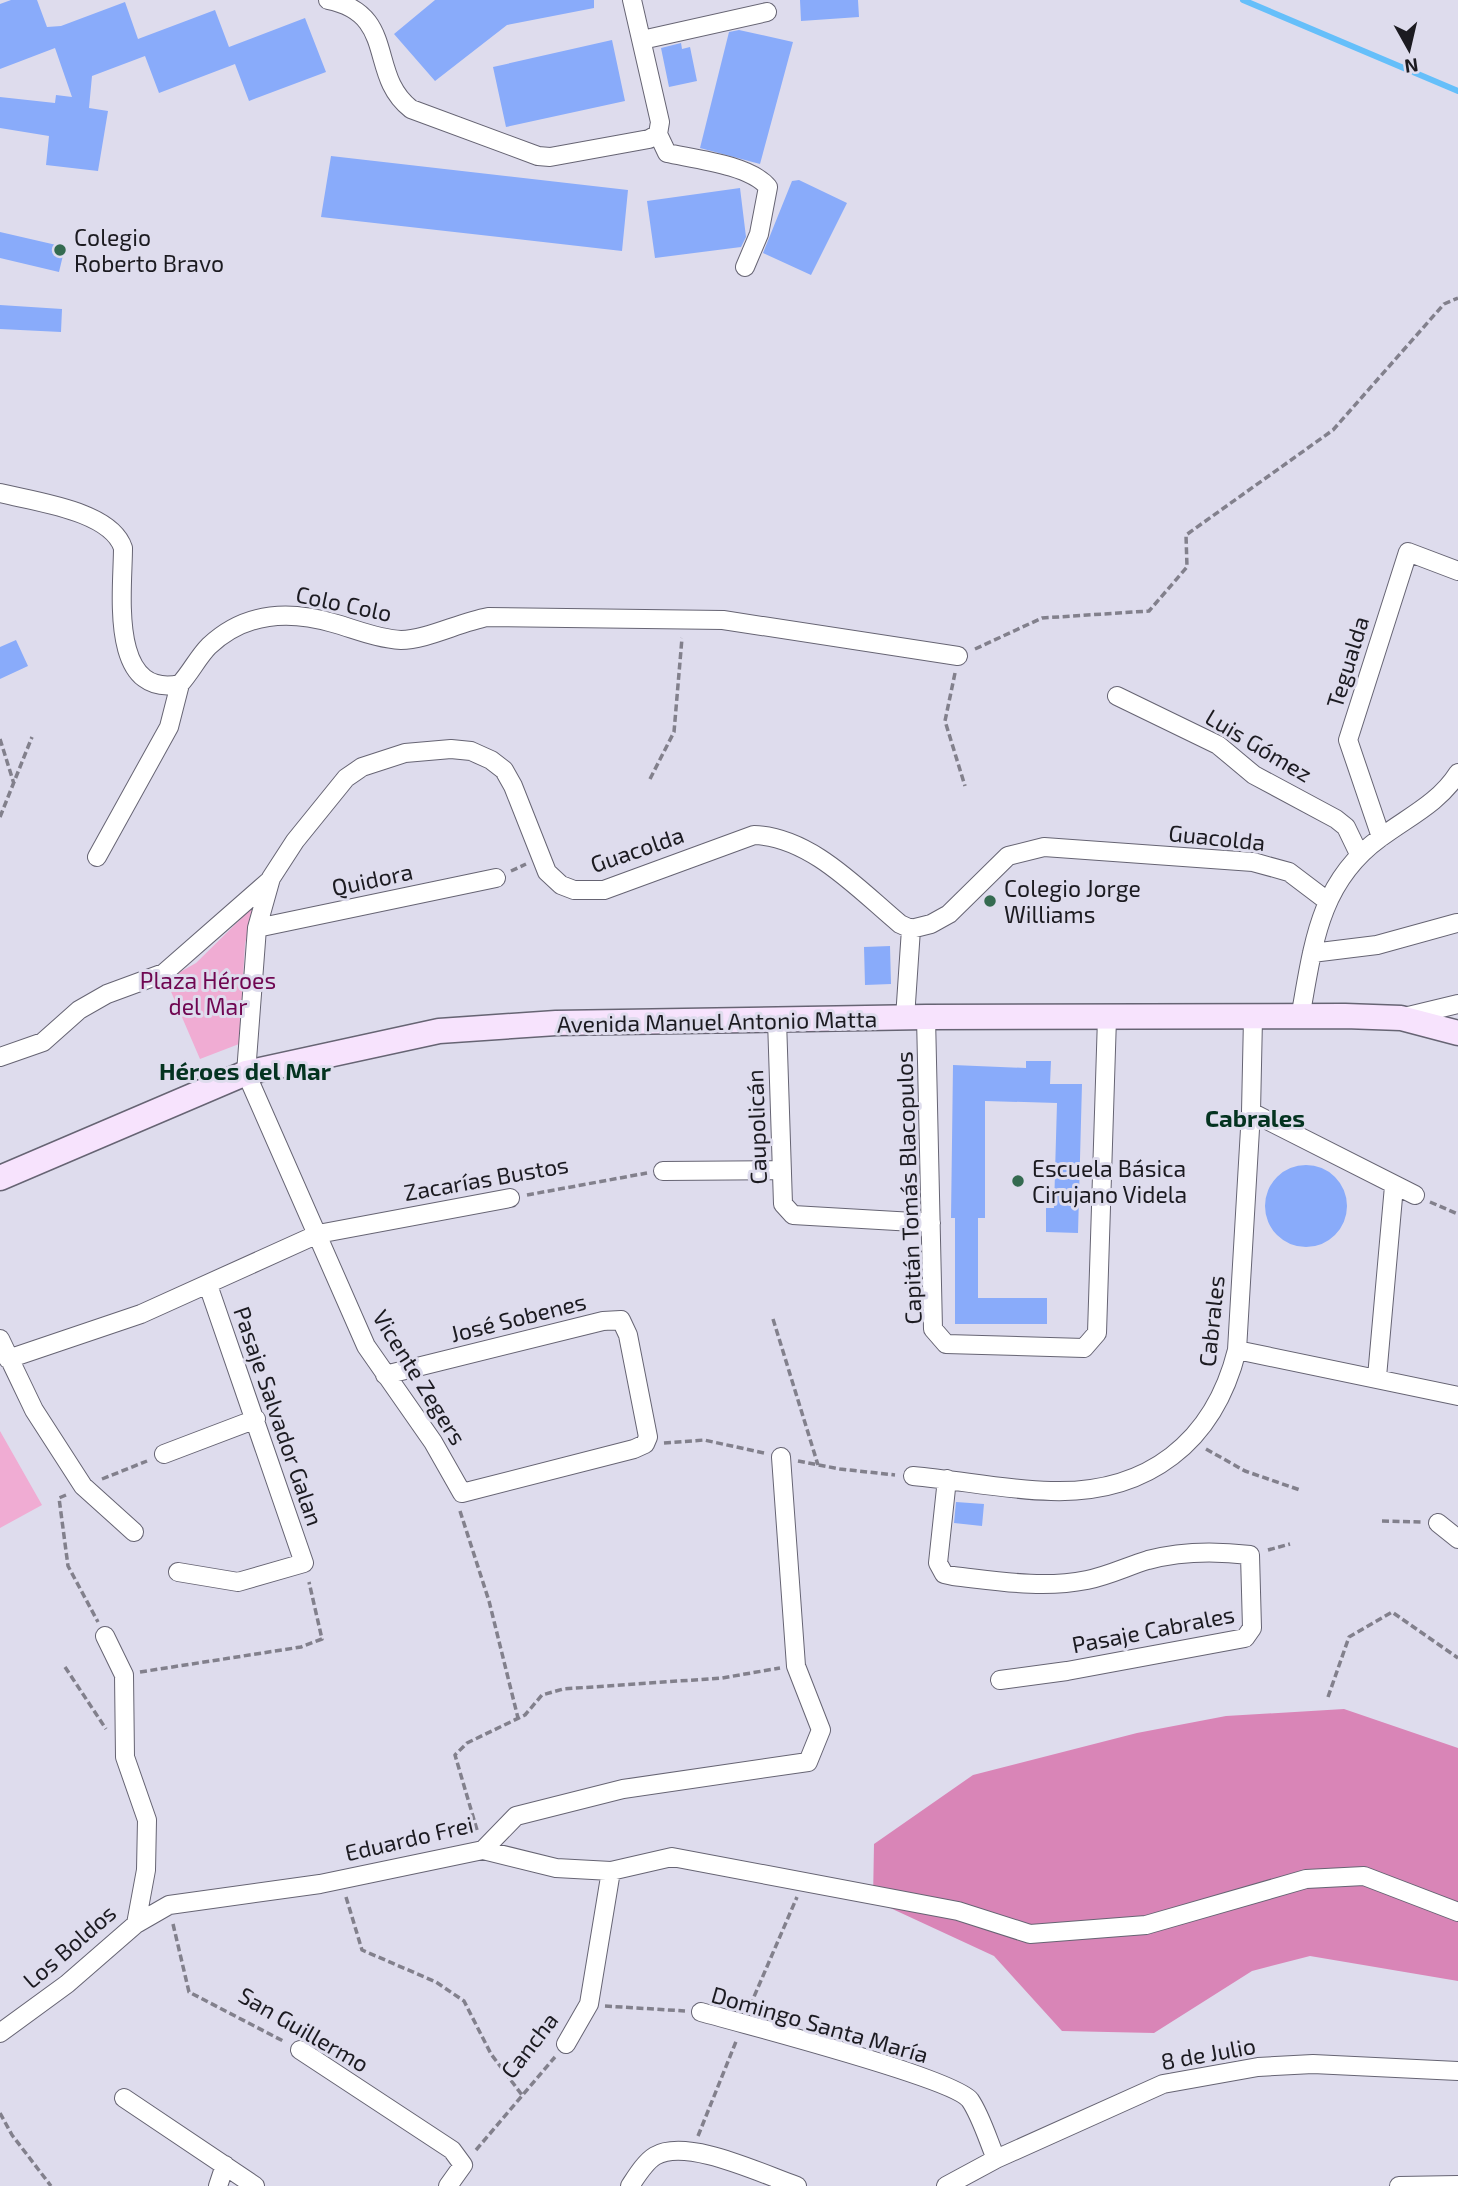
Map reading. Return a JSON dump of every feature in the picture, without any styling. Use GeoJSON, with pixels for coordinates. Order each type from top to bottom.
{"type":"FeatureCollection","features":[{"type":"Feature","properties":{"kind":"main road","name":"Avenida Manuel Antonio Matta"},"geometry":{"type":"LineString","coordinates":[[0,1178],[246,1073],[439,1031],[556,1023],[916,1018],[1401,1018],[1458,1033]]}},
{"type":"Feature","properties":{"kind":"street"},"geometry":{"type":"LineString","coordinates":[[632,0],[660,122],[658,134],[667,153],[748,172],[760,178],[768,187],[758,234],[745,267]]}},
{"type":"Feature","properties":{"kind":"street"},"geometry":{"type":"LineString","coordinates":[[342,1],[359,11],[372,26],[380,41],[389,86],[397,98],[411,109],[538,156],[649,139],[658,134]]}},
{"type":"Feature","properties":{"kind":"street"},"geometry":{"type":"LineString","coordinates":[[642,40],[767,12]]}},
{"type":"Feature","properties":{"kind":"street"},"geometry":{"type":"LineString","coordinates":[[0,493],[88,517],[107,524],[119,536],[123,548],[124,641],[131,665],[158,684],[180,684],[169,727],[97,857]]}},
{"type":"Feature","properties":{"kind":"street","name":"Tegualda"},"geometry":{"type":"LineString","coordinates":[[1381,837],[1348,740],[1408,552],[1458,571]]}},
{"type":"Feature","properties":{"kind":"street","name":"Colo Colo"},"geometry":{"type":"LineString","coordinates":[[180,684],[209,647],[228,632],[251,620],[281,614],[310,616],[380,637],[401,640],[418,638],[462,621],[488,617],[625,621],[684,618],[723,620],[958,656]]}},
{"type":"Feature","properties":{"kind":"street","name":"Luis Gómez"},"geometry":{"type":"LineString","coordinates":[[1117,696],[1218,745],[1254,775],[1336,819],[1346,827],[1359,854]]}},
{"type":"Feature","properties":{"kind":"street","name":"Guacolda"},"geometry":{"type":"LineString","coordinates":[[0,1057],[43,1042],[79,1010],[107,994],[164,973],[271,878],[295,841],[346,778],[362,767],[405,753],[451,749],[471,751],[491,760],[504,770],[513,786],[547,872],[561,885],[587,892],[604,890],[733,841],[754,835],[775,835],[794,842],[845,877],[900,924],[911,929],[931,924],[949,914],[1008,856],[1044,847],[1253,862],[1289,872],[1326,900]]}},
{"type":"Feature","properties":{"kind":"street"},"geometry":{"type":"LineString","coordinates":[[1300,1018],[1312,953],[1326,900],[1359,854],[1426,807],[1448,788],[1458,773]]}},
{"type":"Feature","properties":{"kind":"street","name":"Guacolda"},"geometry":{"type":"LineString","coordinates":[[246,1073],[257,928],[271,878]]}},
{"type":"Feature","properties":{"kind":"street","name":"Quidora"},"geometry":{"type":"LineString","coordinates":[[257,928],[496,878]]}},
{"type":"Feature","properties":{"kind":"street"},"geometry":{"type":"LineString","coordinates":[[1312,953],[1377,945],[1457,923]]}},
{"type":"Feature","properties":{"kind":"street"},"geometry":{"type":"LineString","coordinates":[[911,929],[916,1018]]}},
{"type":"Feature","properties":{"kind":"street"},"geometry":{"type":"LineString","coordinates":[[1401,1018],[1458,1004]]}},
{"type":"Feature","properties":{"kind":"street","name":"Capitán Tomás Blacopulos"},"geometry":{"type":"LineString","coordinates":[[916,1018],[931,1223],[933,1329],[946,1345],[1084,1348],[1097,1334],[1107,1018]]}},
{"type":"Feature","properties":{"kind":"street","name":"Cabrales"},"geometry":{"type":"LineString","coordinates":[[913,1476],[1050,1491],[1085,1490],[1123,1481],[1155,1466],[1193,1440],[1217,1408],[1229,1384],[1237,1350],[1251,1112],[1253,1018]]}},
{"type":"Feature","properties":{"kind":"street","name":"Caupolicán"},"geometry":{"type":"LineString","coordinates":[[777,1020],[783,1204],[793,1216],[931,1223]]}},
{"type":"Feature","properties":{"kind":"street","name":"Vicente Zegers"},"geometry":{"type":"LineString","coordinates":[[246,1073],[366,1346],[433,1442],[462,1493]]}},
{"type":"Feature","properties":{"kind":"street"},"geometry":{"type":"LineString","coordinates":[[1251,1112],[1415,1195]]}},
{"type":"Feature","properties":{"kind":"street"},"geometry":{"type":"LineString","coordinates":[[663,1171],[782,1170]]}},
{"type":"Feature","properties":{"kind":"street"},"geometry":{"type":"LineString","coordinates":[[1377,1377],[1394,1186]]}},
{"type":"Feature","properties":{"kind":"street","name":"Zacarías Bustos"},"geometry":{"type":"LineString","coordinates":[[8,1359],[141,1314],[318,1234],[510,1198]]}},
{"type":"Feature","properties":{"kind":"street","name":"Pasaje Salvador Galan"},"geometry":{"type":"LineString","coordinates":[[178,1572],[238,1582],[304,1563],[208,1285]]}},
{"type":"Feature","properties":{"kind":"street","name":"José Sobenes"},"geometry":{"type":"LineString","coordinates":[[385,1375],[603,1321],[621,1320],[628,1335],[647,1429],[645,1444]]}},
{"type":"Feature","properties":{"kind":"street"},"geometry":{"type":"LineString","coordinates":[[0,1339],[34,1410],[83,1486],[134,1532]]}},
{"type":"Feature","properties":{"kind":"street"},"geometry":{"type":"LineString","coordinates":[[1237,1350],[1458,1396]]}},
{"type":"Feature","properties":{"kind":"street"},"geometry":{"type":"LineString","coordinates":[[164,1454],[256,1419]]}},
{"type":"Feature","properties":{"kind":"street"},"geometry":{"type":"LineString","coordinates":[[462,1493],[645,1444]]}},
{"type":"Feature","properties":{"kind":"street"},"geometry":{"type":"LineString","coordinates":[[781,1457],[796,1665]]}},
{"type":"Feature","properties":{"kind":"street","name":"Pasaje Cabrales"},"geometry":{"type":"LineString","coordinates":[[947,1479],[938,1563],[944,1574],[1028,1585],[1055,1584],[1089,1580],[1149,1560],[1176,1555],[1250,1555],[1252,1628],[1245,1638],[1067,1671],[1000,1680]]}},
{"type":"Feature","properties":{"kind":"street"},"geometry":{"type":"LineString","coordinates":[[1438,1523],[1458,1539]]}},
{"type":"Feature","properties":{"kind":"street","name":"Los Boldos"},"geometry":{"type":"LineString","coordinates":[[0,2033],[67,1984],[136,1924],[146,1870],[147,1820],[125,1758],[124,1675],[105,1636]]}},
{"type":"Feature","properties":{"kind":"street","name":"Eduardo Frei"},"geometry":{"type":"LineString","coordinates":[[136,1924],[169,1905],[341,1879],[483,1850],[516,1816],[623,1788],[808,1762],[821,1730],[796,1665]]}},
{"type":"Feature","properties":{"kind":"street"},"geometry":{"type":"LineString","coordinates":[[483,1850],[556,1868],[611,1871],[672,1857],[958,1911],[1030,1934],[1146,1925],[1306,1879],[1364,1876],[1458,1912]]}},
{"type":"Feature","properties":{"kind":"street","name":"Cancha"},"geometry":{"type":"LineString","coordinates":[[566,2044],[589,2004],[611,1871]]}},
{"type":"Feature","properties":{"kind":"street","name":"Domingo Santa María"},"geometry":{"type":"LineString","coordinates":[[701,2012],[835,2049],[943,2086],[969,2098],[996,2159]]}},
{"type":"Feature","properties":{"kind":"street","name":"San Guillermo"},"geometry":{"type":"LineString","coordinates":[[300,2050],[452,2150],[463,2165]]}},
{"type":"Feature","properties":{"kind":"street","name":"8 de Julio"},"geometry":{"type":"LineString","coordinates":[[946,2186],[996,2159],[1163,2084],[1258,2067],[1313,2064],[1458,2071]]}},
{"type":"Feature","properties":{"kind":"street"},"geometry":{"type":"LineString","coordinates":[[124,2098],[255,2186]]}},
{"type":"Feature","properties":{"kind":"street"},"geometry":{"type":"LineString","coordinates":[[630,2186],[653,2157],[670,2151],[692,2151],[797,2186]]}},
{"type":"Feature","properties":{"kind":"street"},"geometry":{"type":"LineString","coordinates":[[218,2186],[225,2165]]}},
{"type":"Feature","properties":{"kind":"street"},"geometry":{"type":"LineString","coordinates":[[448,2186],[463,2165]]}},
{"type":"Feature","properties":{"kind":"street"},"geometry":{"type":"LineString","coordinates":[[1399,2186],[1458,2185]]}},
{"type":"Feature","properties":{"kind":"path"},"geometry":{"type":"LineString","coordinates":[[965,786],[945,721],[958,656],[1042,618],[1149,611],[1187,567],[1186,535],[1334,430],[1444,304],[1458,298]]}},
{"type":"Feature","properties":{"kind":"path"},"geometry":{"type":"LineString","coordinates":[[650,779],[674,732],[684,618]]}},
{"type":"Feature","properties":{"kind":"path"},"geometry":{"type":"LineString","coordinates":[[0,817],[33,737]]}},
{"type":"Feature","properties":{"kind":"path"},"geometry":{"type":"LineString","coordinates":[[0,739],[14,785]]}},
{"type":"Feature","properties":{"kind":"path"},"geometry":{"type":"LineString","coordinates":[[496,878],[540,857]]}},
{"type":"Feature","properties":{"kind":"path","name":"Zacarías Bustos"},"geometry":{"type":"LineString","coordinates":[[510,1198],[663,1171]]}},
{"type":"Feature","properties":{"kind":"path"},"geometry":{"type":"LineString","coordinates":[[1415,1195],[1458,1214]]}},
{"type":"Feature","properties":{"kind":"path"},"geometry":{"type":"LineString","coordinates":[[773,1319],[818,1465]]}},
{"type":"Feature","properties":{"kind":"path"},"geometry":{"type":"LineString","coordinates":[[645,1444],[704,1440],[818,1465],[913,1476]]}},
{"type":"Feature","properties":{"kind":"path"},"geometry":{"type":"LineString","coordinates":[[1193,1440],[1245,1471],[1300,1490]]}},
{"type":"Feature","properties":{"kind":"path"},"geometry":{"type":"LineString","coordinates":[[105,1636],[68,1566],[59,1499],[83,1486],[164,1454]]}},
{"type":"Feature","properties":{"kind":"path"},"geometry":{"type":"LineString","coordinates":[[462,1493],[460,1511],[489,1601],[518,1718]]}},
{"type":"Feature","properties":{"kind":"path"},"geometry":{"type":"LineString","coordinates":[[1382,1521],[1438,1523]]}},
{"type":"Feature","properties":{"kind":"path","name":"Pasaje Salvador Galan"},"geometry":{"type":"LineString","coordinates":[[124,1675],[301,1647],[322,1639],[304,1563]]}},
{"type":"Feature","properties":{"kind":"path"},"geometry":{"type":"LineString","coordinates":[[1328,1697],[1349,1637],[1392,1612],[1458,1658]]}},
{"type":"Feature","properties":{"kind":"path"},"geometry":{"type":"LineString","coordinates":[[483,1850],[455,1755],[467,1743],[525,1715],[542,1695],[563,1689],[722,1678],[796,1665]]}},
{"type":"Feature","properties":{"kind":"path"},"geometry":{"type":"LineString","coordinates":[[65,1667],[125,1758]]}},
{"type":"Feature","properties":{"kind":"path"},"geometry":{"type":"LineString","coordinates":[[341,1879],[362,1950],[436,1982],[464,2001],[491,2054],[522,2095]]}},
{"type":"Feature","properties":{"kind":"path","name":"San Guillermo"},"geometry":{"type":"LineString","coordinates":[[169,1905],[189,1993],[300,2050]]}},
{"type":"Feature","properties":{"kind":"path","name":"Domingo Santa María"},"geometry":{"type":"LineString","coordinates":[[589,2004],[701,2012]]}},
{"type":"Feature","properties":{"kind":"path","name":"Cancha"},"geometry":{"type":"LineString","coordinates":[[463,2165],[566,2044]]}},
{"type":"Feature","properties":{"kind":"path"},"geometry":{"type":"LineString","coordinates":[[0,2113],[12,2135],[51,2186]]}},
{"type":"Feature","properties":{"kind":"green space","name":"Plaza Héroes del Mar"},"geometry":{"type":"Polygon","coordinates":[[[254,906],[245,944],[239,1044],[200,1059],[166,980],[196,963],[254,906]]]}},
{"type":"Feature","properties":{"kind":"green space"},"geometry":{"type":"Polygon","coordinates":[[[0,1431],[42,1505],[0,1528],[0,1431]]]}},
{"type":"Feature","properties":{"kind":"shaded area"},"geometry":{"type":"Polygon","coordinates":[[[1344,1709],[1458,1748],[1458,1981],[1310,1956],[1252,1971],[1154,2033],[1062,2031],[994,1956],[873,1900],[874,1844],[973,1775],[1137,1733],[1226,1716],[1344,1709]]]}},
{"type":"Feature","properties":{"kind":"building"},"geometry":{"type":"Polygon","coordinates":[[[11,0],[37,0],[47,27],[61,26],[125,2],[138,39],[215,10],[229,47],[305,18],[326,72],[249,101],[235,64],[159,93],[145,56],[92,76],[89,108],[108,111],[98,171],[46,165],[49,136],[0,128],[0,97],[55,103],[56,95],[72,97],[55,48],[0,69],[0,4],[11,0]]]}},
{"type":"Feature","properties":{"kind":"building"},"geometry":{"type":"Polygon","coordinates":[[[435,0],[594,0],[594,8],[507,25],[435,81],[394,34],[435,0]]]}},
{"type":"Feature","properties":{"kind":"building"},"geometry":{"type":"Polygon","coordinates":[[[800,0],[858,0],[859,17],[801,21],[800,0]]]}},
{"type":"Feature","properties":{"kind":"building"},"geometry":{"type":"Polygon","coordinates":[[[739,30],[793,42],[760,164],[700,148],[729,32],[739,30]]]}},
{"type":"Feature","properties":{"kind":"building"},"geometry":{"type":"Polygon","coordinates":[[[612,40],[625,101],[506,127],[493,67],[612,40]]]}},
{"type":"Feature","properties":{"kind":"building"},"geometry":{"type":"Polygon","coordinates":[[[681,43],[682,49],[690,47],[697,81],[669,87],[661,48],[681,43]]]}},
{"type":"Feature","properties":{"kind":"building"},"geometry":{"type":"Polygon","coordinates":[[[331,156],[628,190],[622,251],[321,217],[331,156]]]}},
{"type":"Feature","properties":{"kind":"building"},"geometry":{"type":"Polygon","coordinates":[[[799,180],[847,203],[811,275],[763,253],[792,181],[799,180]]]}},
{"type":"Feature","properties":{"kind":"building"},"geometry":{"type":"Polygon","coordinates":[[[740,188],[746,237],[741,247],[655,258],[647,201],[740,188]]]}},
{"type":"Feature","properties":{"kind":"building"},"geometry":{"type":"Polygon","coordinates":[[[0,232],[65,247],[59,272],[0,258],[0,232]]]}},
{"type":"Feature","properties":{"kind":"building"},"geometry":{"type":"Polygon","coordinates":[[[0,305],[62,309],[61,332],[0,329],[0,305]]]}},
{"type":"Feature","properties":{"kind":"building"},"geometry":{"type":"Polygon","coordinates":[[[16,640],[28,666],[0,679],[0,647],[16,640]]]}},
{"type":"Feature","properties":{"kind":"building"},"geometry":{"type":"Polygon","coordinates":[[[890,946],[891,984],[865,985],[864,947],[890,946]]]}},
{"type":"Feature","properties":{"kind":"building"},"geometry":{"type":"Polygon","coordinates":[[[1026,1061],[1051,1061],[1050,1084],[1082,1084],[1078,1233],[1046,1232],[1046,1208],[1054,1208],[1057,1103],[985,1101],[985,1218],[978,1218],[978,1298],[1047,1298],[1047,1324],[955,1324],[955,1218],[951,1218],[953,1065],[1026,1068],[1026,1061]]]}},
{"type":"Feature","properties":{"kind":"building"},"geometry":{"type":"Polygon","coordinates":[[[1306,1165],[1322,1168],[1335,1177],[1344,1190],[1347,1206],[1344,1222],[1335,1235],[1322,1244],[1306,1247],[1290,1244],[1277,1235],[1268,1222],[1265,1206],[1268,1190],[1277,1177],[1290,1168],[1306,1165]]]}},
{"type":"Feature","properties":{"kind":"building"},"geometry":{"type":"Polygon","coordinates":[[[956,1502],[984,1504],[982,1526],[954,1523],[956,1502]]]}},
{"type":"Feature","properties":{"kind":"waterway"},"geometry":{"type":"LineString","coordinates":[[1243,0],[1458,91]]}},
{"type":"Feature","properties":{"kind":"place","name":"Colegio Roberto Bravo"},"geometry":{"type":"Point","coordinates":[60,250]}},
{"type":"Feature","properties":{"kind":"place","name":"Colegio Jorge Williams"},"geometry":{"type":"Point","coordinates":[990,901]}},
{"type":"Feature","properties":{"kind":"place","name":"Escuela Básica Cirujano Videla"},"geometry":{"type":"Point","coordinates":[1018,1181]}},
{"type":"Feature","properties":{"kind":"district","name":"Héroes del Mar"},"geometry":{"type":"Point","coordinates":[245,1070]}},
{"type":"Feature","properties":{"kind":"district","name":"Cabrales"},"geometry":{"type":"Point","coordinates":[1255,1117]}}]}
